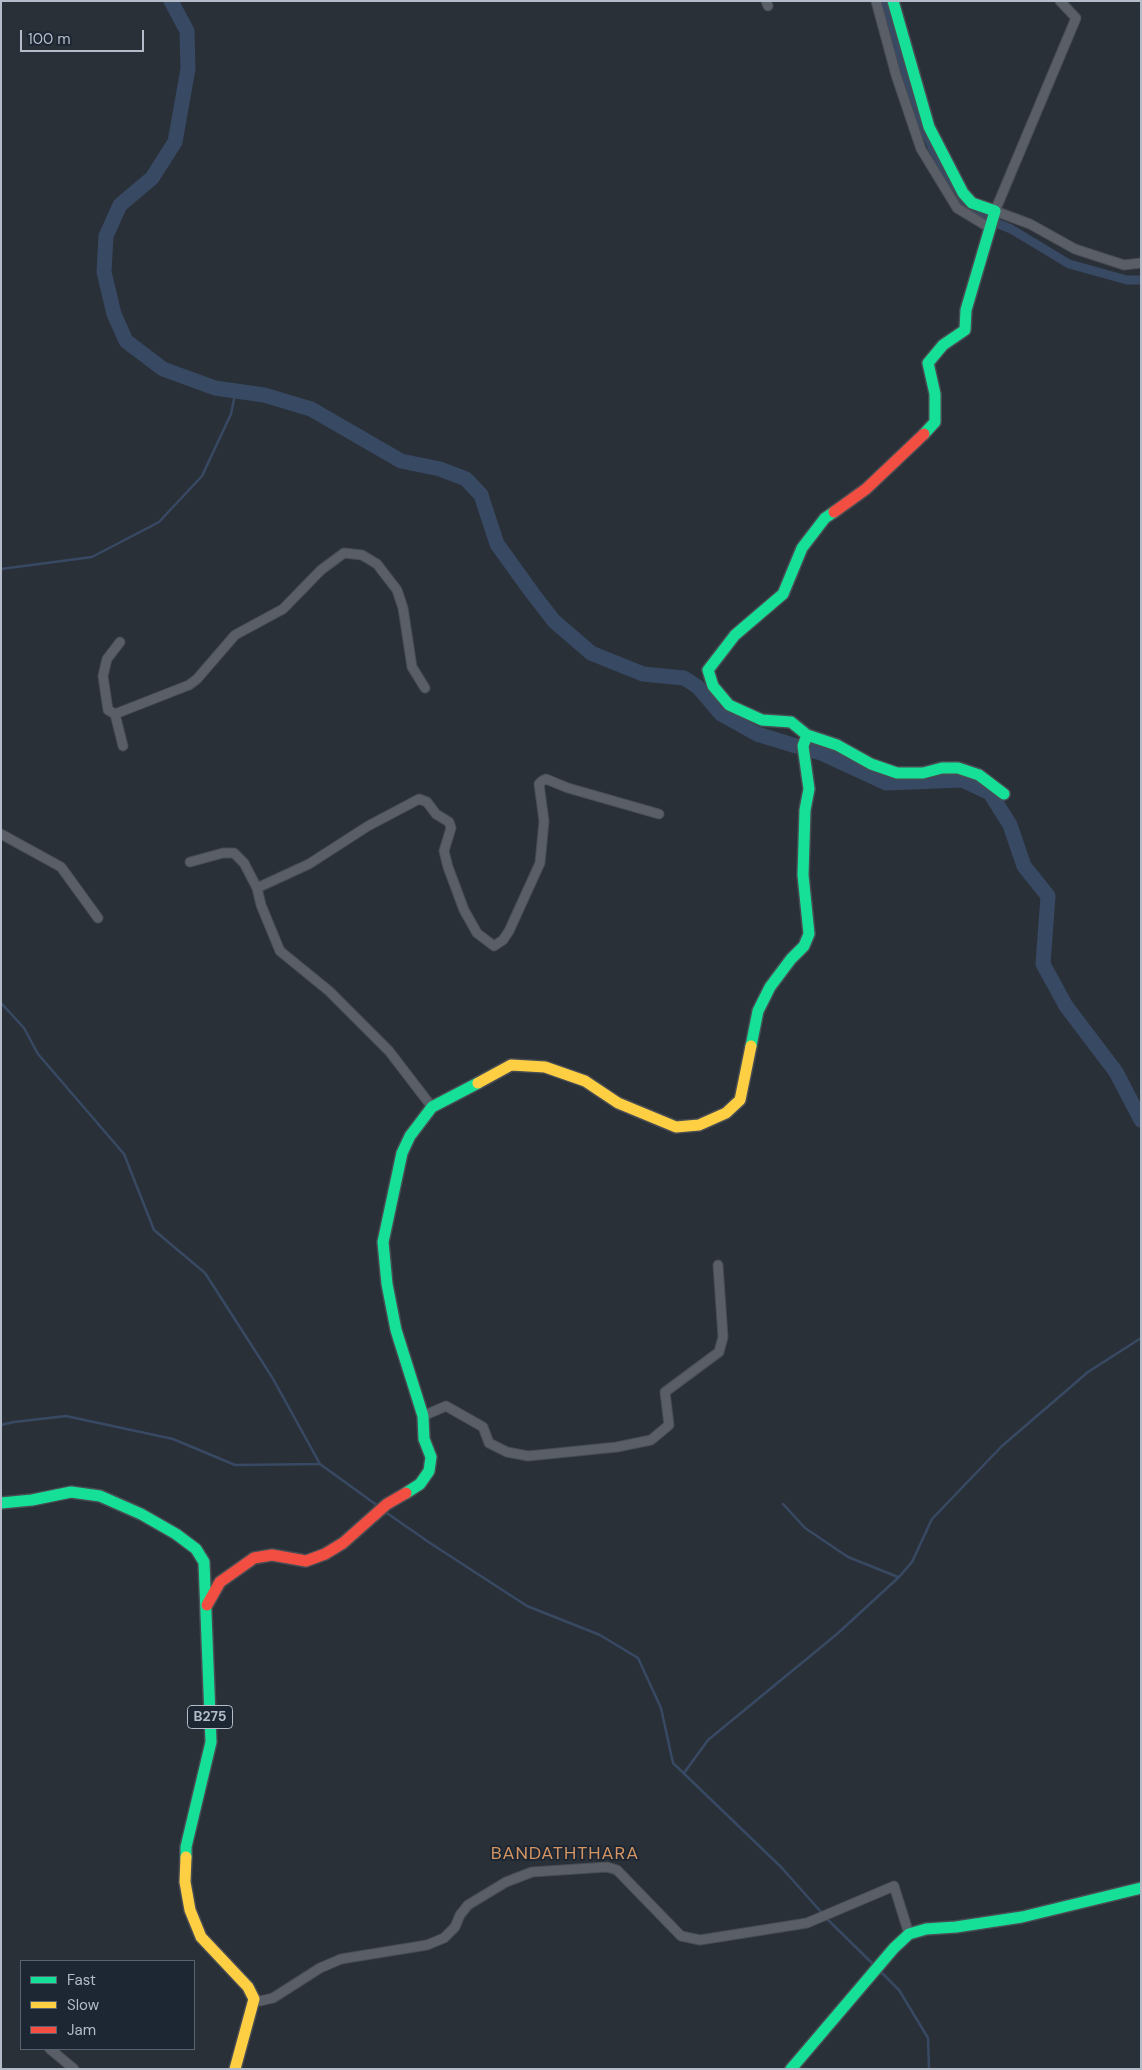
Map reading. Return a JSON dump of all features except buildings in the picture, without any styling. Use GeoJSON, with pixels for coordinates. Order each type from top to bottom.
{"type":"FeatureCollection","features":[{"type":"Feature","properties":{"kind":"street"},"geometry":{"type":"LineString","coordinates":[[876,1],[896,75],[921,149],[957,208],[992,220],[1030,224],[1075,249],[1124,265],[1141,263]]}},
{"type":"Feature","properties":{"kind":"street"},"geometry":{"type":"LineString","coordinates":[[893,1],[929,126],[963,193],[992,220]]}},
{"type":"Feature","properties":{"kind":"street"},"geometry":{"type":"LineString","coordinates":[[1004,794],[979,774],[958,768],[942,768],[923,773],[897,773],[870,764],[837,745],[807,735],[791,722],[762,720],[729,705],[713,686],[708,670],[735,635],[783,594],[802,548],[825,518],[866,489],[928,431],[935,422],[936,394],[928,363],[943,345],[965,330],[966,310],[992,220],[1076,18],[1060,1]]}},
{"type":"Feature","properties":{"kind":"street"},"geometry":{"type":"LineString","coordinates":[[115,714],[189,685],[197,679],[235,635],[283,609],[321,570],[344,553],[362,555],[377,564],[397,590],[403,608],[412,667],[425,688]]}},
{"type":"Feature","properties":{"kind":"street"},"geometry":{"type":"LineString","coordinates":[[120,642],[107,659],[103,676],[108,710],[115,714],[123,746]]}},
{"type":"Feature","properties":{"kind":"street"},"geometry":{"type":"LineString","coordinates":[[207,1605],[220,1582],[254,1558],[272,1555],[306,1560],[325,1554],[344,1543],[382,1509],[420,1484],[429,1471],[431,1457],[424,1439],[423,1416],[396,1330],[387,1284],[383,1242],[402,1153],[410,1136],[432,1107],[511,1065],[544,1068],[586,1082],[618,1103],[676,1127],[699,1125],[726,1113],[740,1100],[758,1011],[770,987],[791,959],[804,946],[809,934],[803,875],[805,810],[809,789],[803,746],[807,735]]}},
{"type":"Feature","properties":{"kind":"street"},"geometry":{"type":"LineString","coordinates":[[257,888],[310,864],[368,826],[419,799],[427,802],[436,814],[449,822],[451,828],[444,851],[448,866],[464,910],[477,933],[494,946],[503,940],[509,931],[540,863],[544,821],[539,784],[542,780],[546,779],[568,788],[658,814]]}},
{"type":"Feature","properties":{"kind":"street"},"geometry":{"type":"LineString","coordinates":[[1,834],[61,867],[98,918]]}},
{"type":"Feature","properties":{"kind":"street"},"geometry":{"type":"LineString","coordinates":[[190,862],[223,853],[234,853],[244,863],[257,888],[261,905],[280,951],[329,991],[389,1051],[432,1107]]}},
{"type":"Feature","properties":{"kind":"street"},"geometry":{"type":"LineString","coordinates":[[423,1416],[446,1406],[483,1427],[489,1443],[507,1452],[528,1456],[617,1448],[651,1440],[669,1425],[665,1392],[718,1352],[723,1337],[718,1265]]}},
{"type":"Feature","properties":{"kind":"street","name":"B275"},"geometry":{"type":"LineString","coordinates":[[1,1503],[32,1500],[72,1492],[100,1496],[141,1514],[176,1534],[196,1549],[204,1562],[211,1742],[186,1847],[185,1882],[190,1910],[201,1937],[248,1986],[254,1999]]}},
{"type":"Feature","properties":{"kind":"street"},"geometry":{"type":"LineString","coordinates":[[236,2069],[254,1999],[260,2001],[273,1998],[320,1968],[341,1959],[427,1945],[444,1938],[456,1928],[460,1915],[468,1906],[506,1882],[532,1872],[606,1867],[617,1870],[681,1936],[700,1940],[807,1922],[894,1886],[909,1934]]}},
{"type":"Feature","properties":{"kind":"street"},"geometry":{"type":"LineString","coordinates":[[791,2069],[894,1948],[909,1934],[926,1929],[956,1927],[1022,1917],[1141,1888]]}},
{"type":"Feature","properties":{"kind":"street"},"geometry":{"type":"LineString","coordinates":[[51,2050],[74,2069]]}},
{"type":"Feature","properties":{"kind":"waterway"},"geometry":{"type":"LineString","coordinates":[[171,1],[187,31],[188,69],[175,142],[152,178],[120,205],[106,236],[104,272],[114,314],[126,341],[163,369],[215,388],[264,395],[311,409],[401,461],[440,469],[466,479],[481,495],[497,544],[554,621],[591,653],[643,674],[684,678],[698,687],[721,714],[757,734],[796,746]]}},
{"type":"Feature","properties":{"kind":"waterway"},"geometry":{"type":"LineString","coordinates":[[885,1],[910,90],[925,132],[950,185],[960,199],[979,216],[1011,229],[1069,264],[1127,280],[1141,280]]}},
{"type":"Feature","properties":{"kind":"waterway"},"geometry":{"type":"LineString","coordinates":[[1,569],[92,557],[159,522],[202,476],[231,414],[236,389]]}},
{"type":"Feature","properties":{"kind":"waterway"},"geometry":{"type":"LineString","coordinates":[[810,750],[821,753],[886,783],[962,780],[990,793],[1010,825],[1024,866],[1048,896],[1043,964],[1066,1006],[1116,1072],[1141,1120]]}},
{"type":"Feature","properties":{"kind":"waterway"},"geometry":{"type":"LineString","coordinates":[[1,1003],[24,1028],[38,1054],[124,1154],[154,1230],[205,1273],[272,1377],[320,1464],[378,1506]]}},
{"type":"Feature","properties":{"kind":"waterway"},"geometry":{"type":"LineString","coordinates":[[684,1773],[708,1740],[837,1634],[899,1577],[912,1562],[932,1519],[1002,1446],[1088,1372],[1141,1338]]}},
{"type":"Feature","properties":{"kind":"waterway"},"geometry":{"type":"LineString","coordinates":[[1,1425],[66,1416],[173,1439],[235,1465],[319,1464]]}},
{"type":"Feature","properties":{"kind":"waterway"},"geometry":{"type":"LineString","coordinates":[[783,1504],[805,1528],[848,1557],[898,1577]]}},
{"type":"Feature","properties":{"kind":"waterway"},"geometry":{"type":"LineString","coordinates":[[384,1511],[527,1606],[600,1635],[638,1658],[661,1708],[673,1763],[781,1867],[822,1913]]}},
{"type":"Feature","properties":{"kind":"waterway"},"geometry":{"type":"LineString","coordinates":[[825,1917],[875,1966]]}},
{"type":"Feature","properties":{"kind":"waterway"},"geometry":{"type":"LineString","coordinates":[[879,1970],[899,1990],[928,2038],[929,2069]]}},
{"type":"Feature","properties":{"kind":"traffic: fast"},"geometry":{"type":"LineString","coordinates":[[893,1],[929,127],[963,193],[972,203],[995,211],[966,310],[965,330],[943,345],[928,363],[935,394],[935,422],[924,434]]}},
{"type":"Feature","properties":{"kind":"traffic: fast"},"geometry":{"type":"LineString","coordinates":[[834,512],[825,518],[802,548],[783,594],[735,635],[708,670],[713,686],[729,705],[762,720],[791,722],[807,735],[837,745],[871,764],[897,773],[923,773],[942,768],[958,768],[979,775],[1004,794]]}},
{"type":"Feature","properties":{"kind":"traffic: fast"},"geometry":{"type":"LineString","coordinates":[[751,1046],[758,1011],[770,987],[791,959],[804,946],[809,934],[803,875],[805,810],[809,789],[803,746],[807,735]]}},
{"type":"Feature","properties":{"kind":"traffic: fast"},"geometry":{"type":"LineString","coordinates":[[406,1493],[420,1484],[429,1471],[431,1457],[424,1439],[423,1416],[396,1330],[387,1284],[383,1242],[402,1153],[410,1136],[432,1107],[478,1083]]}},
{"type":"Feature","properties":{"kind":"traffic: fast"},"geometry":{"type":"LineString","coordinates":[[1,1503],[32,1500],[71,1492],[100,1496],[141,1514],[176,1534],[196,1549],[204,1562],[211,1742],[186,1847],[186,1857]]}},
{"type":"Feature","properties":{"kind":"traffic: fast"},"geometry":{"type":"LineString","coordinates":[[791,2069],[894,1948],[909,1934],[926,1929],[956,1927],[1022,1917],[1141,1888]]}},
{"type":"Feature","properties":{"kind":"traffic: slow"},"geometry":{"type":"LineString","coordinates":[[478,1083],[511,1065],[545,1067],[585,1081],[618,1103],[676,1127],[699,1125],[726,1113],[740,1100],[751,1046]]}},
{"type":"Feature","properties":{"kind":"traffic: slow"},"geometry":{"type":"LineString","coordinates":[[186,1857],[185,1882],[190,1910],[201,1937],[248,1987],[254,1999],[235,2069]]}},
{"type":"Feature","properties":{"kind":"traffic: jam"},"geometry":{"type":"LineString","coordinates":[[834,512],[866,489],[924,434]]}},
{"type":"Feature","properties":{"kind":"traffic: jam"},"geometry":{"type":"LineString","coordinates":[[207,1605],[220,1582],[254,1558],[272,1555],[306,1561],[325,1554],[343,1543],[387,1504],[406,1493]]}},
{"type":"Feature","properties":{"kind":"district","name":"BANDATHTHARA"},"geometry":{"type":"Point","coordinates":[565,1854]}}]}
